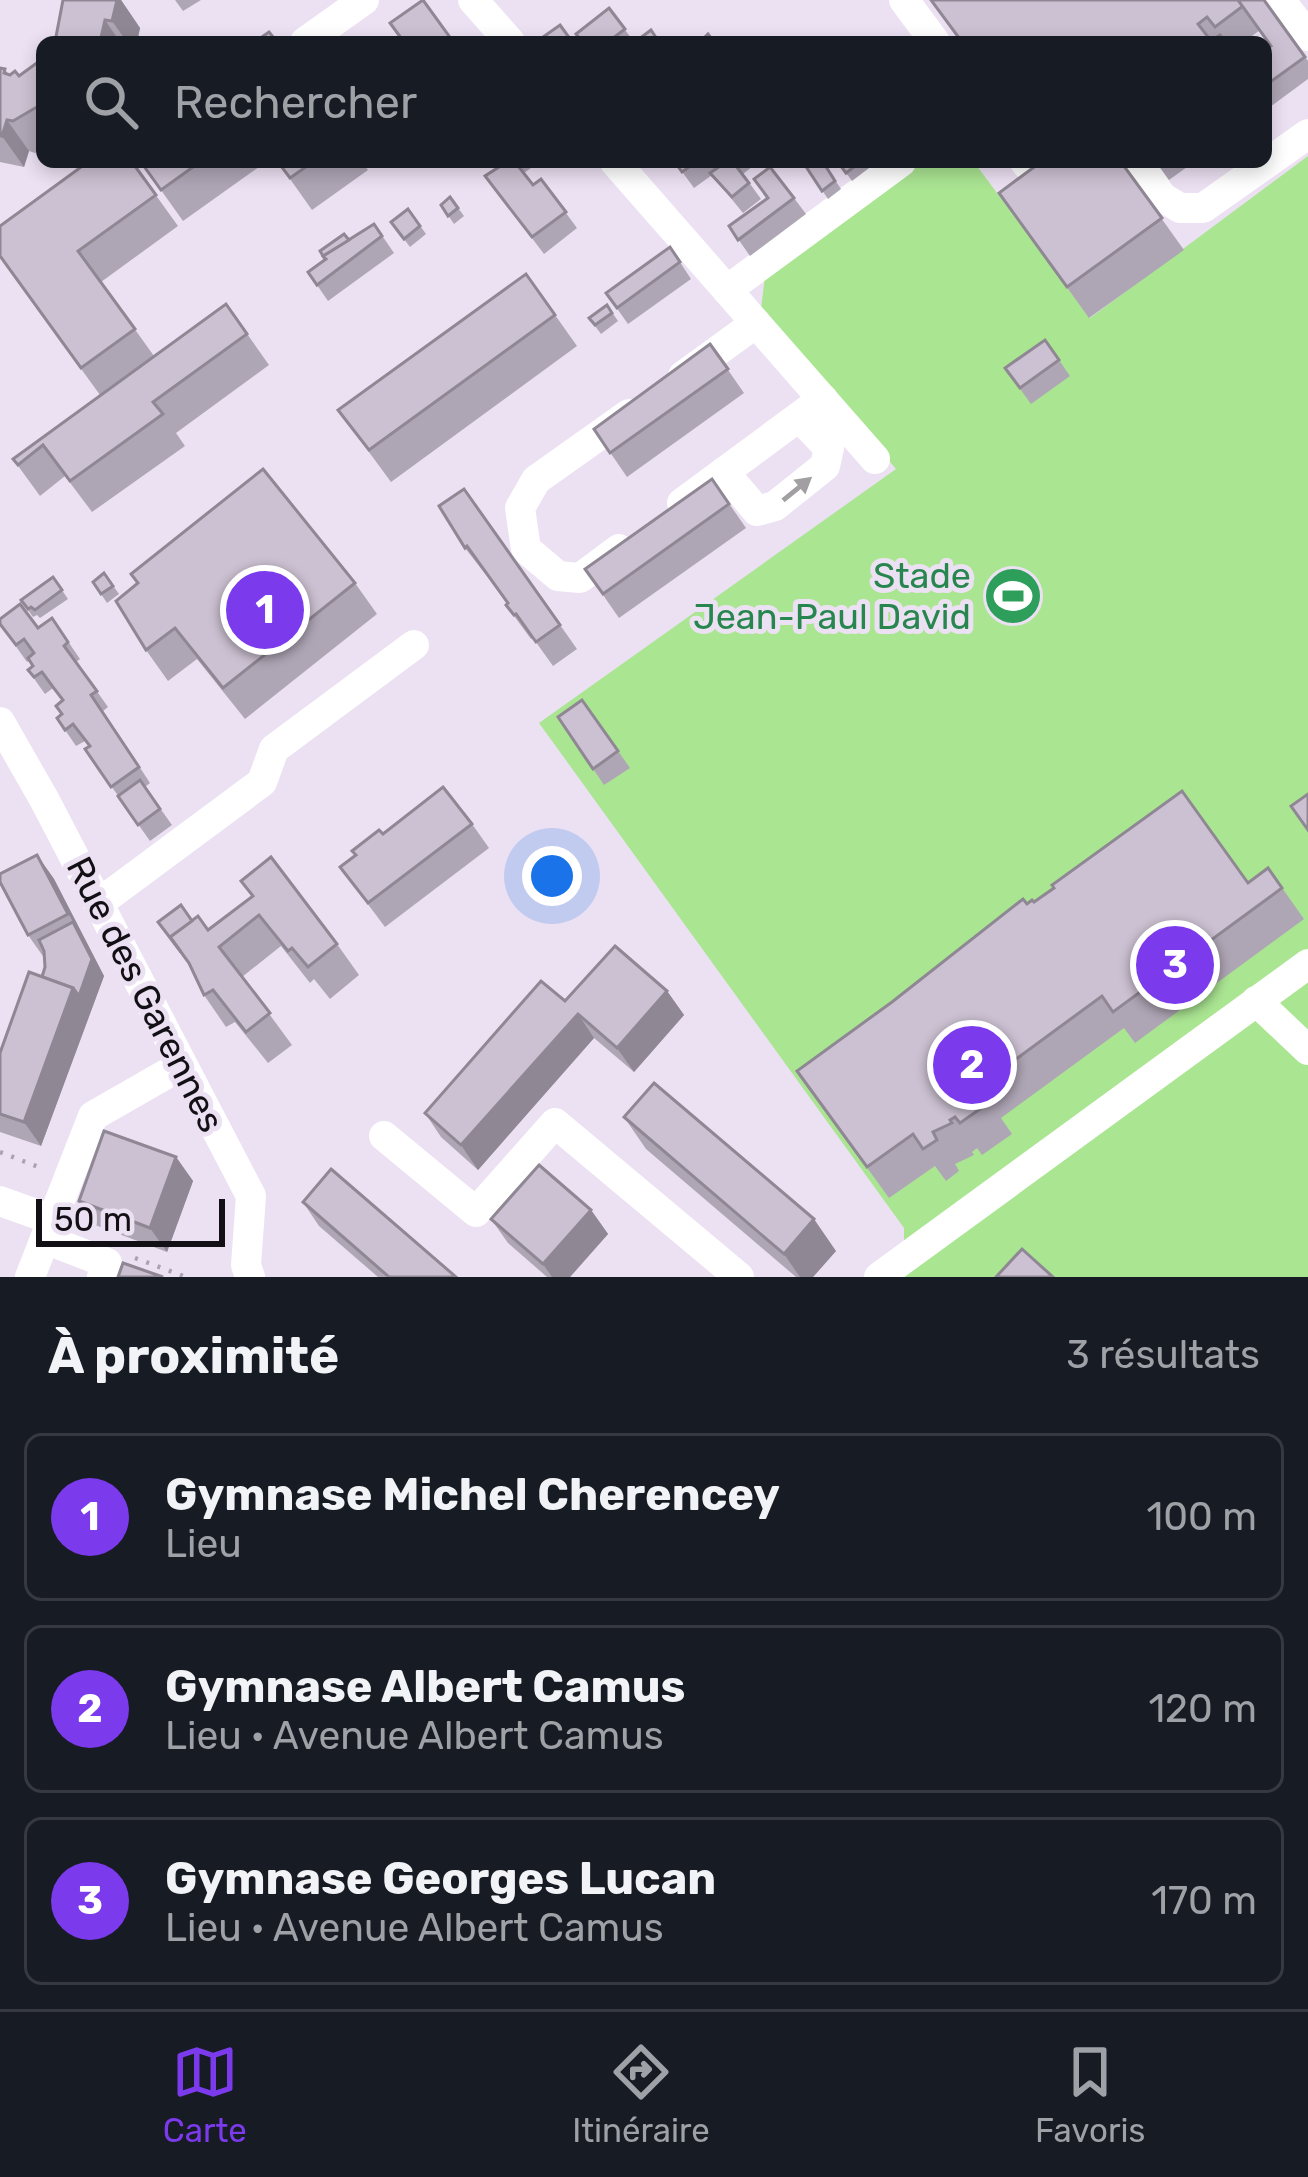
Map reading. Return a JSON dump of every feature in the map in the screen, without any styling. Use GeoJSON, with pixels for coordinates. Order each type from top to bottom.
{"type":"FeatureCollection","features":[{"type":"Feature","properties":{"kind":"street"},"geometry":{"type":"LineString","coordinates":[[313,36],[364,0]]}},
{"type":"Feature","properties":{"kind":"street"},"geometry":{"type":"LineString","coordinates":[[473,0],[505,36]]}},
{"type":"Feature","properties":{"kind":"street"},"geometry":{"type":"LineString","coordinates":[[904,0],[931,36]]}},
{"type":"Feature","properties":{"kind":"street"},"geometry":{"type":"LineString","coordinates":[[1280,0],[1307,36]]}},
{"type":"Feature","properties":{"kind":"street"},"geometry":{"type":"LineString","coordinates":[[1272,159],[1308,134]]}},
{"type":"Feature","properties":{"kind":"street"},"geometry":{"type":"LineString","coordinates":[[620,168],[756,323],[811,408],[829,448],[825,466],[775,506],[757,511],[724,472]]}},
{"type":"Feature","properties":{"kind":"street"},"geometry":{"type":"LineString","coordinates":[[727,290],[893,168]]}},
{"type":"Feature","properties":{"kind":"street"},"geometry":{"type":"LineString","coordinates":[[1030,168],[1042,182],[1064,168]]}},
{"type":"Feature","properties":{"kind":"street"},"geometry":{"type":"LineString","coordinates":[[1142,168],[1162,197],[1180,208],[1203,208],[1260,168]]}},
{"type":"Feature","properties":{"kind":"street"},"geometry":{"type":"LineString","coordinates":[[756,323],[536,480],[520,508],[526,549],[558,576],[580,578],[811,408]]}},
{"type":"Feature","properties":{"kind":"street"},"geometry":{"type":"LineString","coordinates":[[811,408],[875,459]]}},
{"type":"Feature","properties":{"kind":"street"},"geometry":{"type":"LineString","coordinates":[[99,903],[262,782],[274,748],[414,645]]}},
{"type":"Feature","properties":{"kind":"street","name":"Rue des Garennes"},"geometry":{"type":"LineString","coordinates":[[0,722],[251,1196],[250,1277]]}},
{"type":"Feature","properties":{"kind":"street"},"geometry":{"type":"LineString","coordinates":[[879,1277],[1308,964]]}},
{"type":"Feature","properties":{"kind":"street"},"geometry":{"type":"LineString","coordinates":[[1256,1001],[1308,1050]]}},
{"type":"Feature","properties":{"kind":"street"},"geometry":{"type":"LineString","coordinates":[[30,1277],[93,1116],[182,1066]]}},
{"type":"Feature","properties":{"kind":"street"},"geometry":{"type":"LineString","coordinates":[[384,1136],[476,1212],[556,1124],[739,1277]]}},
{"type":"Feature","properties":{"kind":"street"},"geometry":{"type":"LineString","coordinates":[[0,1201],[107,1263],[102,1277]]}},
{"type":"Feature","properties":{"kind":"path"},"geometry":{"type":"LineString","coordinates":[[0,1152],[69,1179]]}},
{"type":"Feature","properties":{"kind":"green space","name":"Stade Jean-Paul David"},"geometry":{"type":"Polygon","coordinates":[[[1308,156],[1308,1277],[904,1277],[904,1228],[539,723],[896,469],[761,309],[766,268],[912,168],[978,168],[1090,318],[1308,156]]]}},
{"type":"Feature","properties":{"kind":"building"},"geometry":{"type":"Polygon","coordinates":[[[63,0],[117,0],[112,21],[105,20],[101,36],[56,36],[63,0]]]}},
{"type":"Feature","properties":{"kind":"building"},"geometry":{"type":"Polygon","coordinates":[[[423,0],[449,36],[400,36],[390,23],[423,0]]]}},
{"type":"Feature","properties":{"kind":"building"},"geometry":{"type":"Polygon","coordinates":[[[931,0],[1238,0],[1243,6],[1215,27],[1207,17],[1198,24],[1207,36],[958,36],[931,0]]]}},
{"type":"Feature","properties":{"kind":"building"},"geometry":{"type":"Polygon","coordinates":[[[1238,0],[1264,0],[1305,57],[1272,81],[1272,36],[1264,36],[1238,0]]]}},
{"type":"Feature","properties":{"kind":"building"},"geometry":{"type":"Polygon","coordinates":[[[609,8],[625,29],[616,36],[576,34],[609,8]]]}},
{"type":"Feature","properties":{"kind":"building"},"geometry":{"type":"Polygon","coordinates":[[[560,25],[568,36],[544,36],[560,25]]]}},
{"type":"Feature","properties":{"kind":"building"},"geometry":{"type":"Polygon","coordinates":[[[36,64],[36,108],[7,120],[2,136],[0,68],[19,76],[36,64]]]}},
{"type":"Feature","properties":{"kind":"building"},"geometry":{"type":"Polygon","coordinates":[[[80,168],[136,168],[156,195],[78,251],[135,329],[81,368],[0,256],[0,226],[80,168]]]}},
{"type":"Feature","properties":{"kind":"building"},"geometry":{"type":"Polygon","coordinates":[[[145,168],[192,168],[161,190],[145,168]]]}},
{"type":"Feature","properties":{"kind":"building"},"geometry":{"type":"Polygon","coordinates":[[[282,168],[304,168],[290,178],[282,168]]]}},
{"type":"Feature","properties":{"kind":"building"},"geometry":{"type":"Polygon","coordinates":[[[497,168],[520,168],[533,185],[541,179],[566,212],[532,237],[485,176],[497,168]]]}},
{"type":"Feature","properties":{"kind":"building"},"geometry":{"type":"Polygon","coordinates":[[[717,168],[738,168],[749,183],[732,197],[710,173],[717,168]]]}},
{"type":"Feature","properties":{"kind":"building"},"geometry":{"type":"Polygon","coordinates":[[[771,168],[794,198],[738,240],[729,226],[768,198],[754,179],[771,168]]]}},
{"type":"Feature","properties":{"kind":"building"},"geometry":{"type":"Polygon","coordinates":[[[807,168],[827,168],[835,181],[822,191],[807,168]]]}},
{"type":"Feature","properties":{"kind":"building"},"geometry":{"type":"Polygon","coordinates":[[[1033,168],[1125,168],[1162,218],[1067,287],[999,193],[1033,168]]]}},
{"type":"Feature","properties":{"kind":"building"},"geometry":{"type":"Polygon","coordinates":[[[450,197],[458,208],[448,216],[441,205],[450,197]]]}},
{"type":"Feature","properties":{"kind":"building"},"geometry":{"type":"Polygon","coordinates":[[[408,209],[420,226],[404,239],[391,222],[408,209]]]}},
{"type":"Feature","properties":{"kind":"building"},"geometry":{"type":"Polygon","coordinates":[[[374,224],[382,236],[317,285],[308,272],[326,259],[323,256],[374,224]]]}},
{"type":"Feature","properties":{"kind":"building"},"geometry":{"type":"Polygon","coordinates":[[[344,234],[349,240],[323,256],[320,251],[344,234]]]}},
{"type":"Feature","properties":{"kind":"building"},"geometry":{"type":"Polygon","coordinates":[[[670,247],[680,262],[617,308],[606,293],[670,247]]]}},
{"type":"Feature","properties":{"kind":"building"},"geometry":{"type":"Polygon","coordinates":[[[526,274],[555,315],[369,450],[338,410],[526,274]]]}},
{"type":"Feature","properties":{"kind":"building"},"geometry":{"type":"Polygon","coordinates":[[[226,304],[247,334],[153,402],[163,414],[70,481],[43,445],[18,465],[13,459],[226,304]]]}},
{"type":"Feature","properties":{"kind":"building"},"geometry":{"type":"Polygon","coordinates":[[[607,305],[612,313],[595,325],[589,318],[607,305]]]}},
{"type":"Feature","properties":{"kind":"building"},"geometry":{"type":"Polygon","coordinates":[[[1045,340],[1059,360],[1020,388],[1005,368],[1045,340]]]}},
{"type":"Feature","properties":{"kind":"building"},"geometry":{"type":"Polygon","coordinates":[[[710,344],[728,369],[610,453],[594,429],[710,344]]]}},
{"type":"Feature","properties":{"kind":"building"},"geometry":{"type":"Polygon","coordinates":[[[263,469],[355,583],[223,688],[175,628],[146,650],[116,601],[138,583],[131,574],[263,469]]]}},
{"type":"Feature","properties":{"kind":"building"},"geometry":{"type":"Polygon","coordinates":[[[712,479],[729,504],[603,594],[585,569],[712,479]]]}},
{"type":"Feature","properties":{"kind":"building"},"geometry":{"type":"Polygon","coordinates":[[[464,489],[560,625],[536,642],[439,506],[464,489]]]}},
{"type":"Feature","properties":{"kind":"building"},"geometry":{"type":"Polygon","coordinates":[[[104,573],[113,586],[101,594],[93,582],[104,573]]]}},
{"type":"Feature","properties":{"kind":"building"},"geometry":{"type":"Polygon","coordinates":[[[53,577],[62,590],[35,610],[28,609],[21,600],[53,577]]]}},
{"type":"Feature","properties":{"kind":"building"},"geometry":{"type":"Polygon","coordinates":[[[20,604],[38,628],[52,618],[68,642],[64,646],[97,691],[91,695],[139,767],[111,787],[73,724],[65,730],[57,718],[62,714],[56,706],[63,700],[42,672],[34,677],[28,670],[33,666],[28,658],[34,653],[24,639],[16,645],[0,624],[20,604]]]}},
{"type":"Feature","properties":{"kind":"building"},"geometry":{"type":"Polygon","coordinates":[[[582,700],[618,751],[593,769],[558,717],[582,700]]]}},
{"type":"Feature","properties":{"kind":"building"},"geometry":{"type":"Polygon","coordinates":[[[140,780],[160,809],[138,825],[118,796],[140,780]]]}},
{"type":"Feature","properties":{"kind":"building"},"geometry":{"type":"Polygon","coordinates":[[[443,787],[472,824],[368,903],[340,867],[379,830],[383,834],[443,787]]]}},
{"type":"Feature","properties":{"kind":"building"},"geometry":{"type":"Polygon","coordinates":[[[1182,791],[1248,883],[1268,868],[1282,888],[1113,1012],[1102,996],[978,1087],[990,1102],[960,1123],[955,1117],[933,1132],[937,1140],[923,1149],[913,1134],[867,1167],[797,1071],[1023,899],[1027,904],[1034,902],[1182,791]]]}},
{"type":"Feature","properties":{"kind":"building"},"geometry":{"type":"Polygon","coordinates":[[[1308,794],[1308,830],[1291,806],[1308,794]]]}},
{"type":"Feature","properties":{"kind":"building"},"geometry":{"type":"Polygon","coordinates":[[[37,855],[68,914],[28,935],[0,874],[37,855]]]}},
{"type":"Feature","properties":{"kind":"building"},"geometry":{"type":"Polygon","coordinates":[[[271,857],[337,944],[308,967],[259,915],[219,947],[270,1013],[246,1032],[213,990],[204,995],[170,937],[198,916],[208,930],[253,896],[241,881],[271,857]]]}},
{"type":"Feature","properties":{"kind":"building"},"geometry":{"type":"Polygon","coordinates":[[[181,905],[192,921],[170,937],[181,952],[158,922],[181,905]]]}},
{"type":"Feature","properties":{"kind":"building"},"geometry":{"type":"Polygon","coordinates":[[[73,922],[92,959],[79,996],[73,988],[42,977],[44,951],[39,940],[73,922]]]}},
{"type":"Feature","properties":{"kind":"building"},"geometry":{"type":"Polygon","coordinates":[[[615,946],[667,991],[617,1048],[578,1014],[461,1145],[425,1113],[541,981],[565,1001],[615,946]]]}},
{"type":"Feature","properties":{"kind":"building"},"geometry":{"type":"Polygon","coordinates":[[[29,972],[73,988],[24,1122],[0,1114],[0,1053],[29,972]]]}},
{"type":"Feature","properties":{"kind":"building"},"geometry":{"type":"Polygon","coordinates":[[[654,1083],[814,1219],[784,1254],[624,1117],[654,1083]]]}},
{"type":"Feature","properties":{"kind":"building"},"geometry":{"type":"Polygon","coordinates":[[[104,1131],[176,1157],[150,1228],[79,1201],[104,1131]]]}},
{"type":"Feature","properties":{"kind":"building"},"geometry":{"type":"Polygon","coordinates":[[[539,1165],[591,1210],[543,1264],[491,1219],[539,1165]]]}},
{"type":"Feature","properties":{"kind":"building"},"geometry":{"type":"Polygon","coordinates":[[[331,1169],[456,1277],[389,1277],[303,1202],[331,1169]]]}},
{"type":"Feature","properties":{"kind":"building"},"geometry":{"type":"Polygon","coordinates":[[[1022,1249],[1053,1277],[996,1277],[1022,1249]]]}},
{"type":"Feature","properties":{"kind":"building"},"geometry":{"type":"Polygon","coordinates":[[[123,1263],[163,1277],[118,1277],[123,1263]]]}},
{"type":"Feature","properties":{"kind":"place","name":"Stade Jean-Paul David"},"geometry":{"type":"Point","coordinates":[1013,596]}},
{"type":"Feature","properties":{"kind":"place","name":"Gymnase Michel Cherencey"},"geometry":{"type":"Point","coordinates":[265,610]}},
{"type":"Feature","properties":{"kind":"place","name":"Gymnase Georges Lucan"},"geometry":{"type":"Point","coordinates":[1175,965]}},
{"type":"Feature","properties":{"kind":"place","name":"Gymnase Albert Camus"},"geometry":{"type":"Point","coordinates":[972,1065]}}]}
